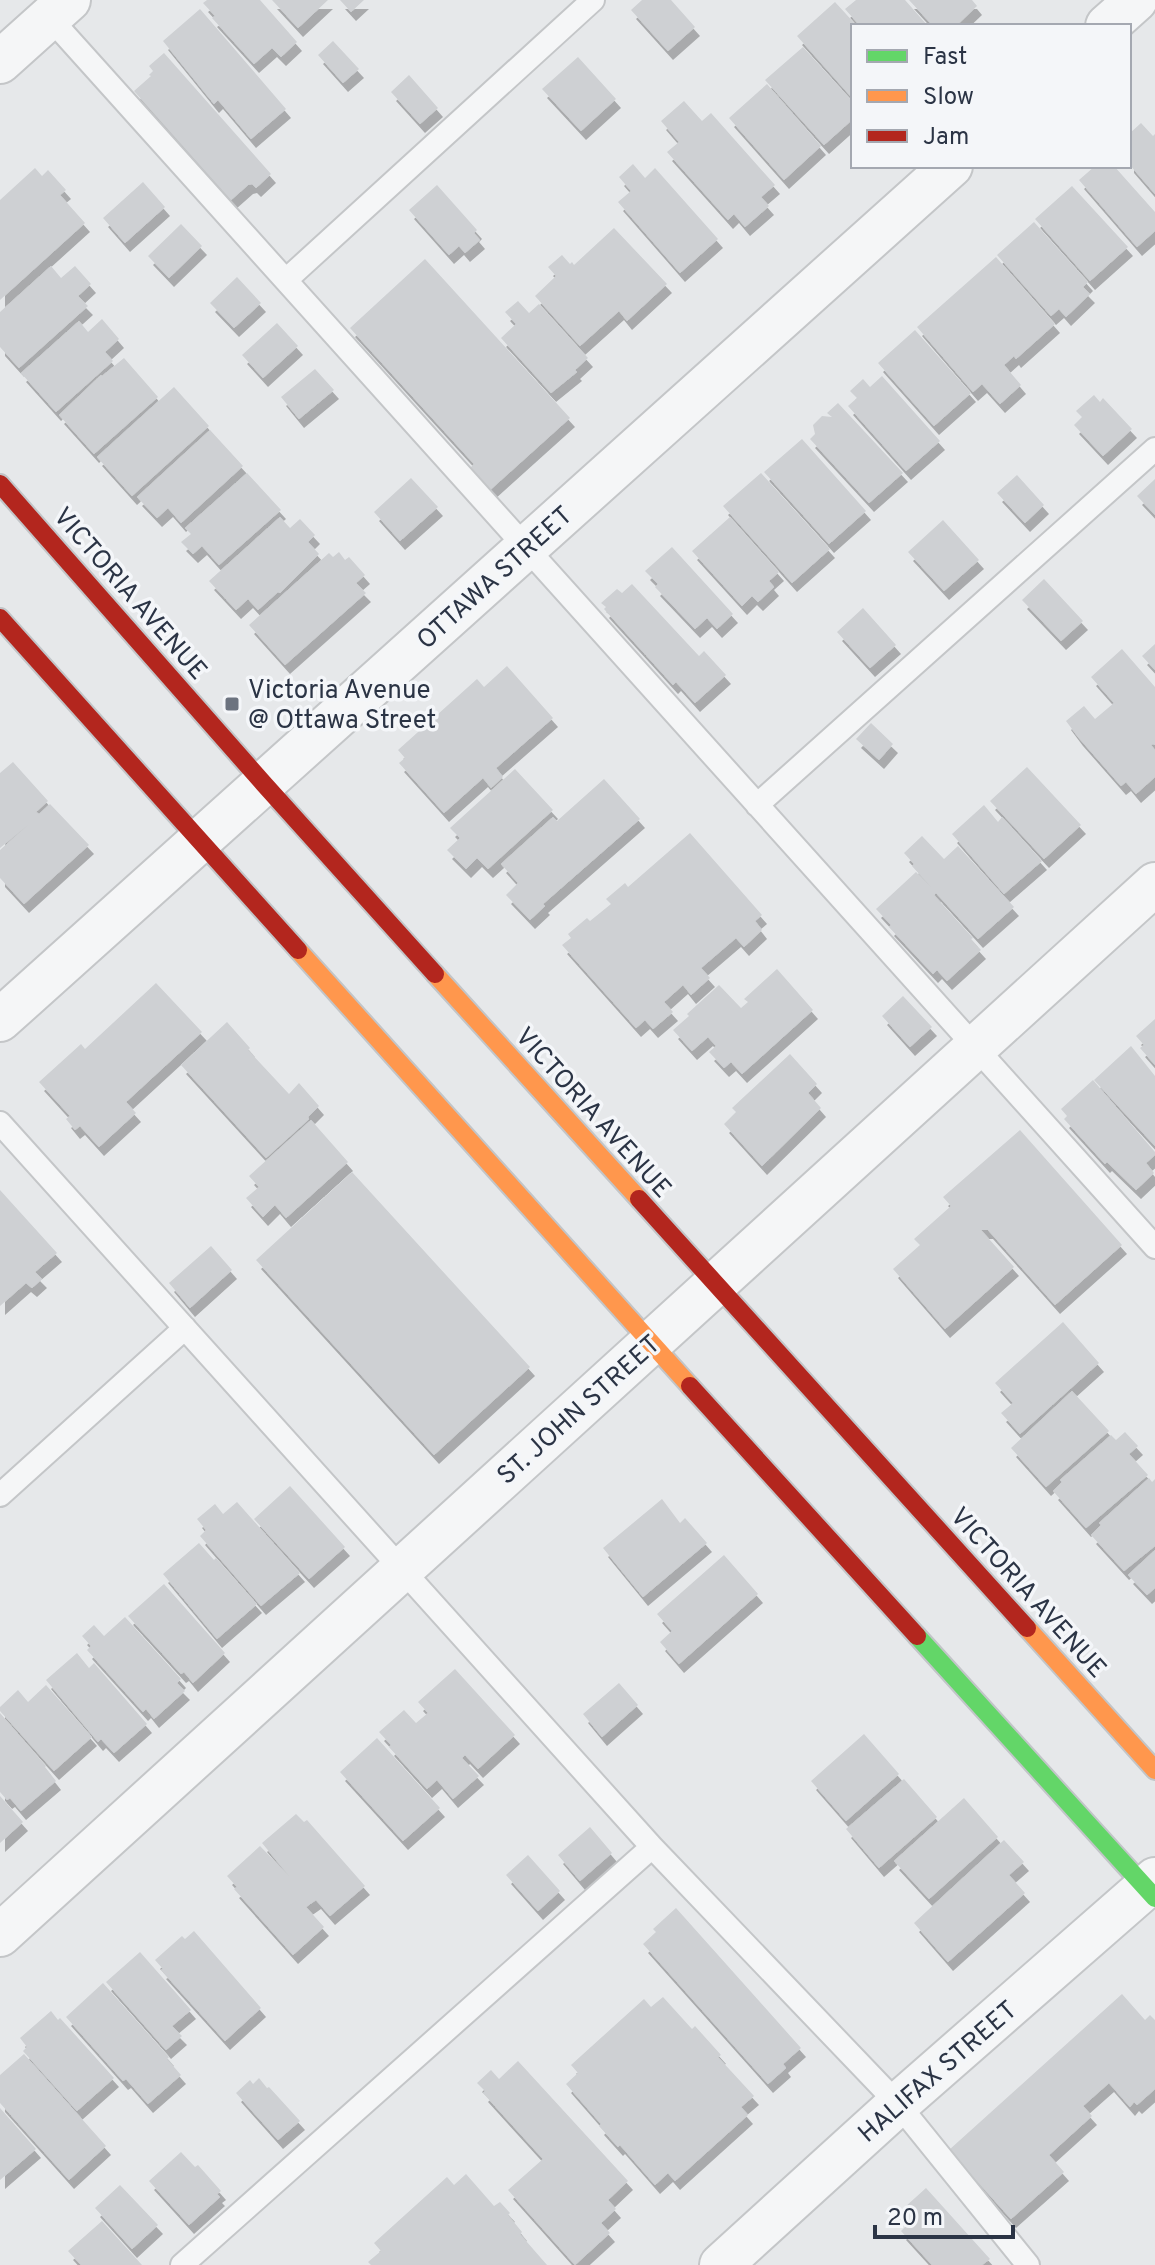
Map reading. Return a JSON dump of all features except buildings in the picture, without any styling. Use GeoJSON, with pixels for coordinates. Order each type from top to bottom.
{"type":"FeatureCollection","features":[{"type":"Feature","properties":{"kind":"main road","name":"VICTORIA AVENUE"},"geometry":{"type":"LineString","coordinates":[[0,484],[264,784],[1155,1770]]}},
{"type":"Feature","properties":{"kind":"main road"},"geometry":{"type":"LineString","coordinates":[[0,618],[650,1343],[1152,1888]]}},
{"type":"Feature","properties":{"kind":"street"},"geometry":{"type":"LineString","coordinates":[[1109,24],[1136,0]]}},
{"type":"Feature","properties":{"kind":"street"},"geometry":{"type":"LineString","coordinates":[[0,62],[59,9]]}},
{"type":"Feature","properties":{"kind":"street","name":"OTTAWA STREET"},"geometry":{"type":"LineString","coordinates":[[0,1020],[949,168]]}},
{"type":"Feature","properties":{"kind":"street","name":"ST. JOHN STREET"},"geometry":{"type":"LineString","coordinates":[[0,1935],[1155,884]]}},
{"type":"Feature","properties":{"kind":"street","name":"HALIFAX STREET"},"geometry":{"type":"LineString","coordinates":[[721,2265],[898,2104],[1152,1888]]}},
{"type":"Feature","properties":{"kind":"lane"},"geometry":{"type":"LineString","coordinates":[[286,280],[593,0]]}},
{"type":"Feature","properties":{"kind":"lane"},"geometry":{"type":"LineString","coordinates":[[59,9],[286,280],[1155,1247]]}},
{"type":"Feature","properties":{"kind":"lane"},"geometry":{"type":"LineString","coordinates":[[757,805],[1155,449]]}},
{"type":"Feature","properties":{"kind":"lane"},"geometry":{"type":"LineString","coordinates":[[0,1123],[652,1847],[898,2104],[1028,2265]]}},
{"type":"Feature","properties":{"kind":"lane"},"geometry":{"type":"LineString","coordinates":[[0,1495],[185,1328]]}},
{"type":"Feature","properties":{"kind":"lane"},"geometry":{"type":"LineString","coordinates":[[182,2265],[652,1847]]}},
{"type":"Feature","properties":{"kind":"traffic: fast"},"geometry":{"type":"LineString","coordinates":[[917,1636],[1155,1898]]}},
{"type":"Feature","properties":{"kind":"traffic: slow"},"geometry":{"type":"LineString","coordinates":[[298,950],[690,1386]]}},
{"type":"Feature","properties":{"kind":"traffic: slow"},"geometry":{"type":"LineString","coordinates":[[435,974],[639,1199]]}},
{"type":"Feature","properties":{"kind":"traffic: slow"},"geometry":{"type":"LineString","coordinates":[[1027,1628],[1155,1770]]}},
{"type":"Feature","properties":{"kind":"traffic: jam"},"geometry":{"type":"LineString","coordinates":[[0,484],[435,974]]}},
{"type":"Feature","properties":{"kind":"traffic: jam"},"geometry":{"type":"LineString","coordinates":[[0,618],[298,950]]}},
{"type":"Feature","properties":{"kind":"traffic: jam"},"geometry":{"type":"LineString","coordinates":[[639,1199],[1027,1628]]}},
{"type":"Feature","properties":{"kind":"traffic: jam"},"geometry":{"type":"LineString","coordinates":[[690,1386],[917,1636]]}},
{"type":"Feature","properties":{"kind":"place","name":"Victoria Avenue @ Ottawa Street"},"geometry":{"type":"Point","coordinates":[232,704]}}]}
